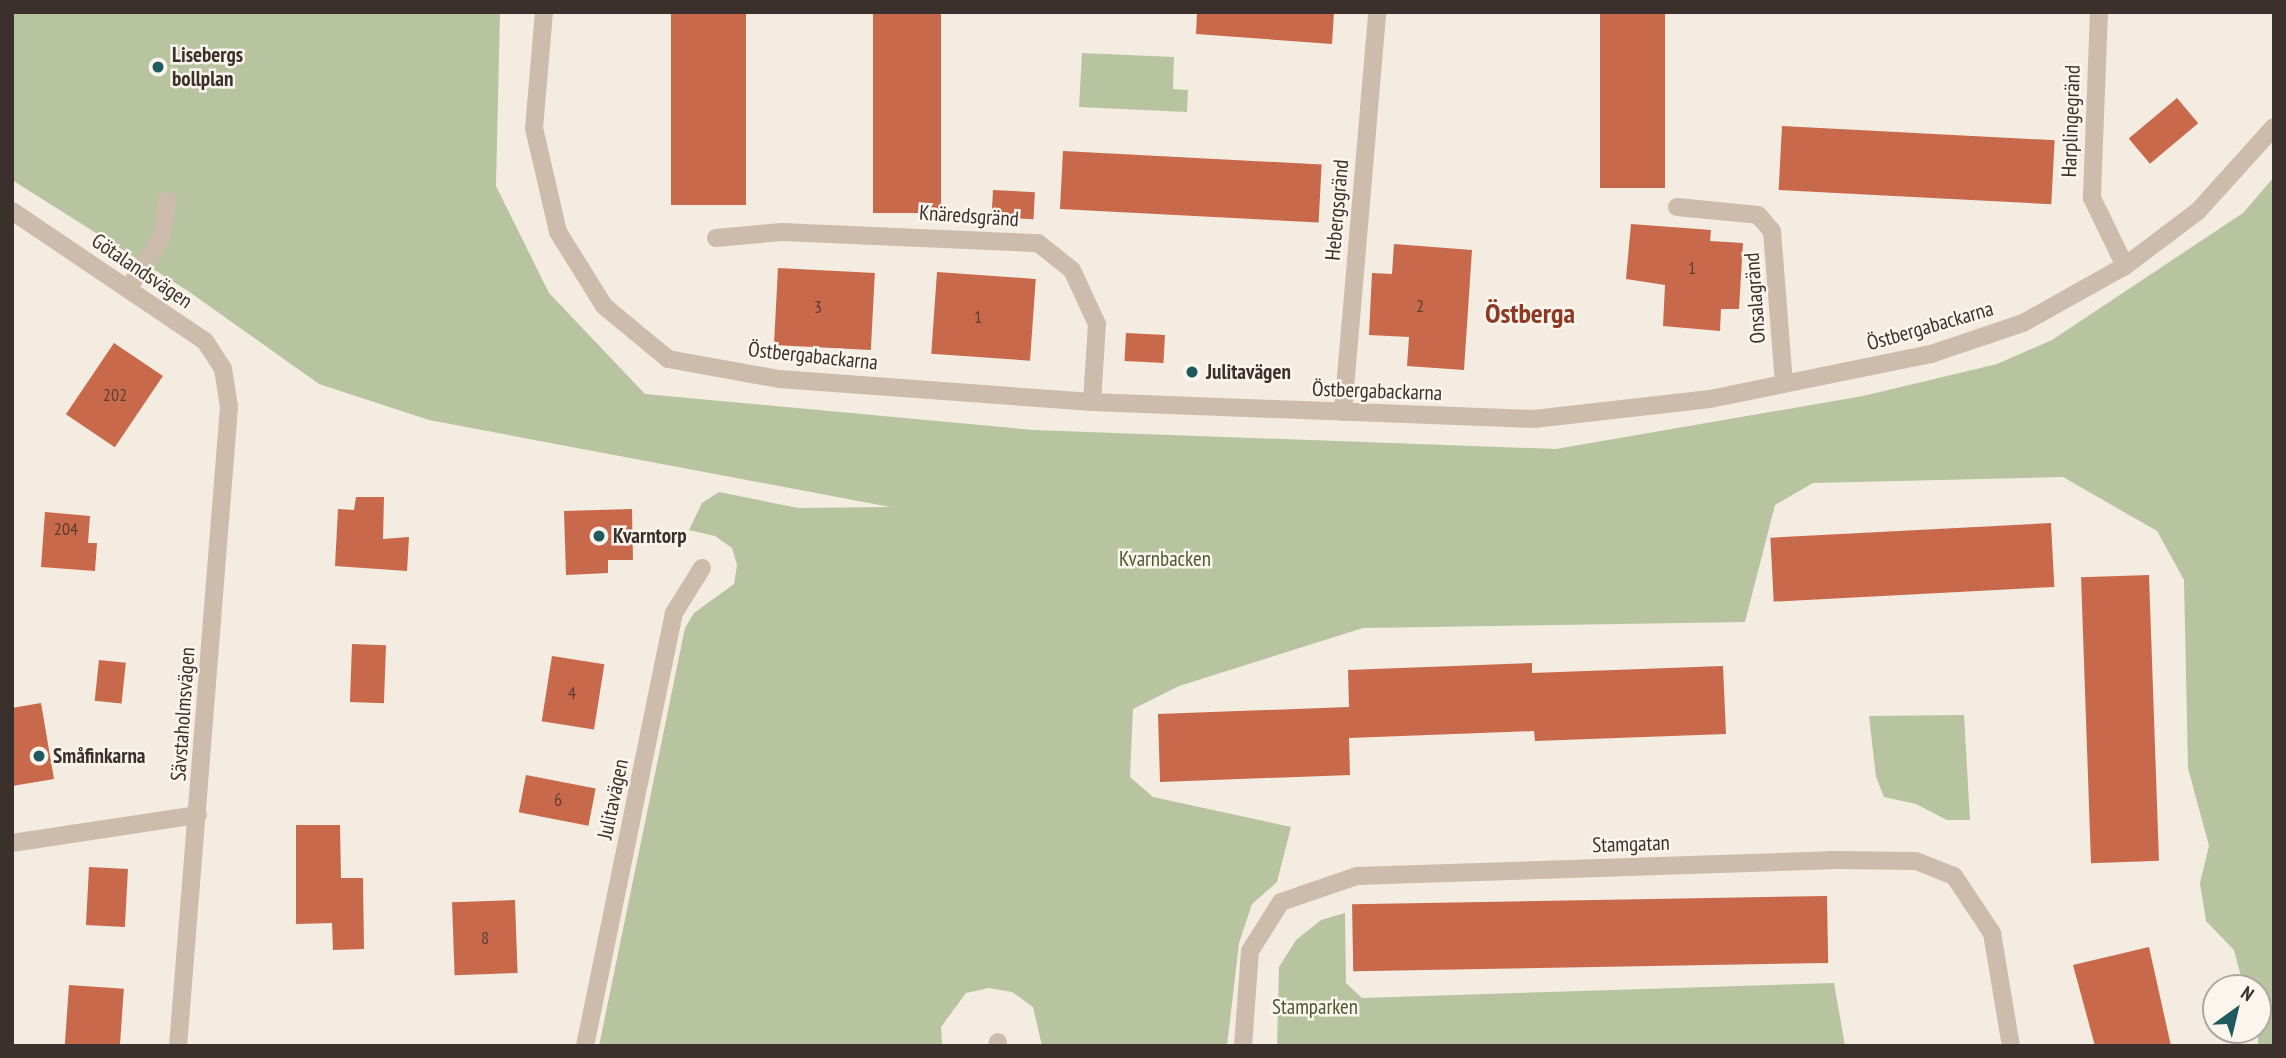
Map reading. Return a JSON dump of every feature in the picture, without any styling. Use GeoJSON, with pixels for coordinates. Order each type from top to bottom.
{"type":"FeatureCollection","features":[{"type":"Feature","properties":{"kind":"street","name":"Östbergabackarna"},"geometry":{"type":"LineString","coordinates":[[544,12],[534,128],[558,232],[604,306],[668,359],[779,379],[1092,402],[1534,419],[1710,399],[1784,382],[1876,366],[1964,343],[2023,323],[2125,266],[2198,211],[2274,127]]}},
{"type":"Feature","properties":{"kind":"street","name":"Hebergsgränd"},"geometry":{"type":"LineString","coordinates":[[1343,412],[1377,12]]}},
{"type":"Feature","properties":{"kind":"street","name":"Harplingegränd"},"geometry":{"type":"LineString","coordinates":[[2099,12],[2092,198],[2125,266]]}},
{"type":"Feature","properties":{"kind":"street"},"geometry":{"type":"LineString","coordinates":[[128,289],[162,237],[167,200]]}},
{"type":"Feature","properties":{"kind":"street","name":"Onsalagränd"},"geometry":{"type":"LineString","coordinates":[[1677,207],[1758,215],[1772,231],[1784,382]]}},
{"type":"Feature","properties":{"kind":"street","name":"Götalandsvägen"},"geometry":{"type":"LineString","coordinates":[[12,211],[205,341],[223,369],[226,385]]}},
{"type":"Feature","properties":{"kind":"street","name":"Knäredsgränd"},"geometry":{"type":"LineString","coordinates":[[716,239],[782,232],[1038,243],[1072,270],[1097,324],[1092,402]]}},
{"type":"Feature","properties":{"kind":"street","name":"Sävstaholmsvägen"},"geometry":{"type":"LineString","coordinates":[[178,1046],[229,407],[226,385]]}},
{"type":"Feature","properties":{"kind":"street","name":"Julitavägen"},"geometry":{"type":"LineString","coordinates":[[585,1046],[674,613],[702,568]]}},
{"type":"Feature","properties":{"kind":"street"},"geometry":{"type":"LineString","coordinates":[[12,843],[198,815]]}},
{"type":"Feature","properties":{"kind":"street","name":"Stamgatan"},"geometry":{"type":"LineString","coordinates":[[1243,1046],[1250,951],[1281,902],[1357,876],[1831,860],[1916,861],[1954,876],[1992,933],[2011,1046]]}},
{"type":"Feature","properties":{"kind":"green space","name":"Kvarnbacken"},"geometry":{"type":"Polygon","coordinates":[[[12,12],[500,12],[496,186],[549,293],[645,394],[1033,430],[1556,449],[1863,396],[1997,364],[2052,340],[2243,213],[2274,177],[2274,1046],[2258,1046],[2272,1044],[2272,974],[2240,974],[2234,950],[2206,921],[2200,883],[2209,846],[2188,768],[2184,580],[2157,531],[2063,477],[1813,483],[1775,505],[1745,622],[1363,628],[1179,686],[1133,709],[1130,777],[1153,797],[1291,827],[1277,882],[1252,904],[1239,943],[1227,1046],[1042,1046],[1033,1007],[1012,992],[989,988],[966,993],[941,1027],[942,1046],[599,1046],[685,628],[694,613],[734,584],[737,565],[732,548],[715,536],[689,530],[702,503],[719,492],[798,508],[890,507],[429,420],[319,384],[188,291],[12,180],[12,12]]]}},
{"type":"Feature","properties":{"kind":"green space"},"geometry":{"type":"Polygon","coordinates":[[[1082,53],[1174,57],[1173,89],[1188,90],[1187,112],[1079,107],[1082,53]]]}},
{"type":"Feature","properties":{"kind":"green space"},"geometry":{"type":"Polygon","coordinates":[[[1964,715],[1970,820],[1947,820],[1916,804],[1884,797],[1876,777],[1869,716],[1964,715]]]}},
{"type":"Feature","properties":{"kind":"green space","name":"Stamparken"},"geometry":{"type":"Polygon","coordinates":[[[1345,913],[1346,983],[1362,998],[1834,983],[1845,1046],[1277,1046],[1279,967],[1296,940],[1321,920],[1345,913]]]}},
{"type":"Feature","properties":{"kind":"building"},"geometry":{"type":"Polygon","coordinates":[[[671,12],[746,12],[746,205],[671,205],[671,12]]]}},
{"type":"Feature","properties":{"kind":"building"},"geometry":{"type":"Polygon","coordinates":[[[873,12],[941,12],[941,213],[873,213],[873,12]]]}},
{"type":"Feature","properties":{"kind":"building"},"geometry":{"type":"Polygon","coordinates":[[[1197,12],[1334,12],[1332,44],[1196,34],[1197,12]]]}},
{"type":"Feature","properties":{"kind":"building"},"geometry":{"type":"Polygon","coordinates":[[[1600,12],[1665,12],[1665,188],[1600,188],[1600,12]]]}},
{"type":"Feature","properties":{"kind":"building"},"geometry":{"type":"Polygon","coordinates":[[[2177,98],[2198,123],[2150,164],[2129,138],[2177,98]]]}},
{"type":"Feature","properties":{"kind":"building"},"geometry":{"type":"Polygon","coordinates":[[[1782,126],[2055,140],[2051,204],[1779,190],[1782,126]]]}},
{"type":"Feature","properties":{"kind":"building"},"geometry":{"type":"Polygon","coordinates":[[[1063,151],[1322,165],[1319,222],[1060,209],[1063,151]]]}},
{"type":"Feature","properties":{"kind":"building"},"geometry":{"type":"Polygon","coordinates":[[[993,190],[1035,192],[1034,219],[992,217],[993,190]]]}},
{"type":"Feature","properties":{"kind":"building"},"geometry":{"type":"Polygon","coordinates":[[[1631,224],[1711,230],[1710,241],[1743,243],[1739,309],[1721,309],[1720,331],[1663,326],[1665,285],[1626,279],[1631,224]]]}},
{"type":"Feature","properties":{"kind":"building"},"geometry":{"type":"Polygon","coordinates":[[[1394,244],[1472,250],[1464,370],[1407,366],[1409,337],[1369,335],[1372,273],[1392,274],[1394,244]]]}},
{"type":"Feature","properties":{"kind":"building"},"geometry":{"type":"Polygon","coordinates":[[[778,268],[875,273],[871,350],[774,345],[778,268]]]}},
{"type":"Feature","properties":{"kind":"building"},"geometry":{"type":"Polygon","coordinates":[[[937,272],[1036,279],[1030,361],[931,354],[937,272]]]}},
{"type":"Feature","properties":{"kind":"building"},"geometry":{"type":"Polygon","coordinates":[[[1126,333],[1165,335],[1163,363],[1125,361],[1126,333]]]}},
{"type":"Feature","properties":{"kind":"building"},"geometry":{"type":"Polygon","coordinates":[[[114,343],[163,376],[115,447],[66,414],[114,343]]]}},
{"type":"Feature","properties":{"kind":"building"},"geometry":{"type":"Polygon","coordinates":[[[356,497],[384,497],[383,539],[409,537],[407,571],[335,566],[338,509],[354,510],[356,497]]]}},
{"type":"Feature","properties":{"kind":"building","name":"Kvarntorp"},"geometry":{"type":"Polygon","coordinates":[[[632,509],[633,560],[608,560],[608,573],[566,575],[564,511],[632,509]]]}},
{"type":"Feature","properties":{"kind":"building"},"geometry":{"type":"Polygon","coordinates":[[[45,512],[90,516],[88,543],[97,543],[95,571],[41,567],[45,512]]]}},
{"type":"Feature","properties":{"kind":"building"},"geometry":{"type":"Polygon","coordinates":[[[2051,523],[2054,587],[1774,602],[1770,538],[2051,523]]]}},
{"type":"Feature","properties":{"kind":"building"},"geometry":{"type":"Polygon","coordinates":[[[2149,575],[2159,861],[2091,863],[2081,577],[2149,575]]]}},
{"type":"Feature","properties":{"kind":"building"},"geometry":{"type":"Polygon","coordinates":[[[352,644],[386,645],[384,703],[350,702],[352,644]]]}},
{"type":"Feature","properties":{"kind":"building"},"geometry":{"type":"Polygon","coordinates":[[[552,656],[604,664],[594,729],[542,721],[552,656]]]}},
{"type":"Feature","properties":{"kind":"building"},"geometry":{"type":"Polygon","coordinates":[[[99,660],[126,663],[122,704],[95,701],[99,660]]]}},
{"type":"Feature","properties":{"kind":"building"},"geometry":{"type":"Polygon","coordinates":[[[1532,663],[1532,673],[1723,666],[1726,734],[1535,741],[1534,731],[1349,738],[1350,775],[1160,782],[1158,714],[1349,707],[1348,670],[1532,663]]]}},
{"type":"Feature","properties":{"kind":"building"},"geometry":{"type":"Polygon","coordinates":[[[41,703],[54,779],[12,786],[12,708],[41,703]]]}},
{"type":"Feature","properties":{"kind":"building"},"geometry":{"type":"Polygon","coordinates":[[[526,775],[596,789],[588,826],[519,812],[526,775]]]}},
{"type":"Feature","properties":{"kind":"building"},"geometry":{"type":"Polygon","coordinates":[[[296,825],[340,825],[341,878],[363,878],[364,949],[333,950],[332,923],[296,924],[296,825]]]}},
{"type":"Feature","properties":{"kind":"building"},"geometry":{"type":"Polygon","coordinates":[[[89,867],[128,869],[125,927],[86,925],[89,867]]]}},
{"type":"Feature","properties":{"kind":"building"},"geometry":{"type":"Polygon","coordinates":[[[1827,896],[1828,963],[1353,971],[1352,904],[1827,896]]]}},
{"type":"Feature","properties":{"kind":"building"},"geometry":{"type":"Polygon","coordinates":[[[515,900],[518,973],[455,975],[452,902],[515,900]]]}},
{"type":"Feature","properties":{"kind":"building"},"geometry":{"type":"Polygon","coordinates":[[[2149,947],[2171,1046],[2095,1046],[2073,965],[2149,947]]]}},
{"type":"Feature","properties":{"kind":"building"},"geometry":{"type":"Polygon","coordinates":[[[69,985],[124,989],[120,1046],[65,1046],[69,985]]]}},
{"type":"Feature","properties":{"kind":"place","name":"Lisebergs bollplan"},"geometry":{"type":"Point","coordinates":[158,67]}},
{"type":"Feature","properties":{"kind":"place","name":"Julitavägen"},"geometry":{"type":"Point","coordinates":[1192,372]}},
{"type":"Feature","properties":{"kind":"place","name":"Kvarntorp"},"geometry":{"type":"Point","coordinates":[599,536]}},
{"type":"Feature","properties":{"kind":"place","name":"Småfinkarna"},"geometry":{"type":"Point","coordinates":[39,756]}},
{"type":"Feature","properties":{"kind":"district","name":"Östberga"},"geometry":{"type":"Point","coordinates":[1530,313]}}]}
